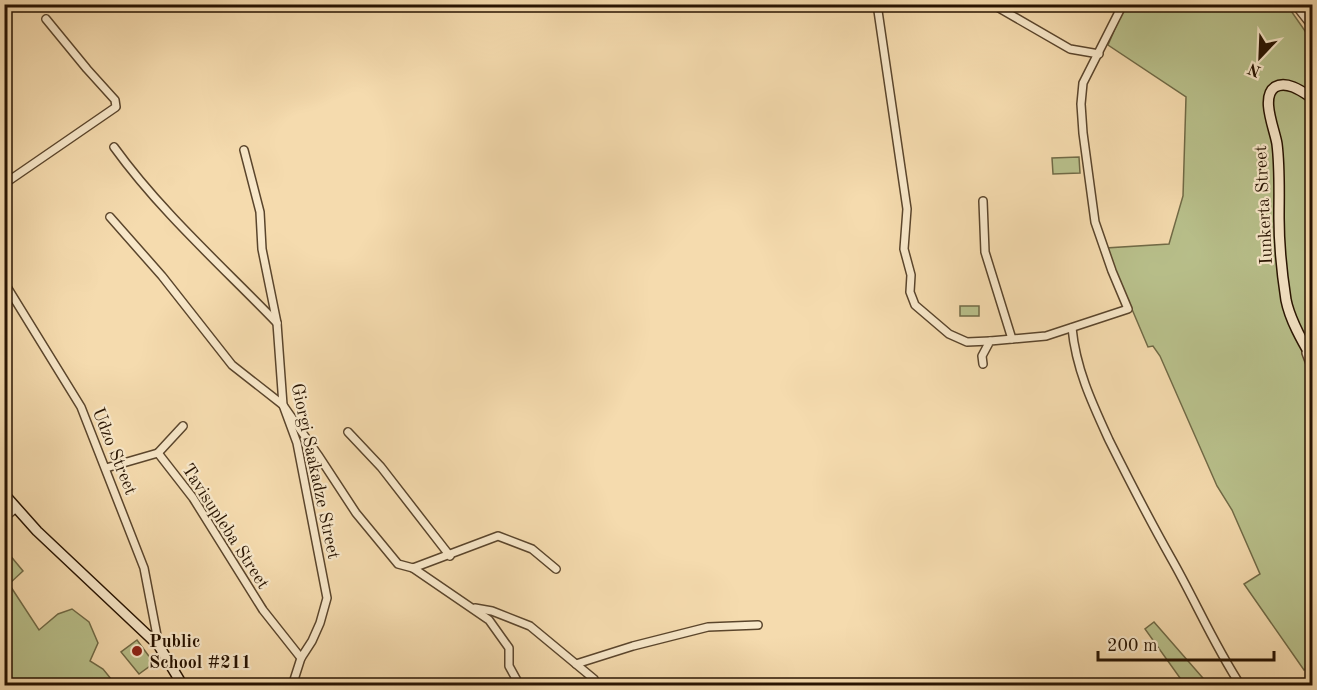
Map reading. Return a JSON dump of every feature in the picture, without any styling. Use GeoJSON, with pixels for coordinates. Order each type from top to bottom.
{"type":"FeatureCollection","features":[{"type":"Feature","properties":{"kind":"main road","name":"Iunkerta Street"},"geometry":{"type":"LineString","coordinates":[[1312,98],[1288,85],[1281,85],[1274,87],[1270,92],[1268,104],[1277,142],[1279,222],[1287,302],[1302,342],[1312,358]]}},
{"type":"Feature","properties":{"kind":"main road"},"geometry":{"type":"LineString","coordinates":[[4,495],[37,531],[159,646],[183,686]]}},
{"type":"Feature","properties":{"kind":"street"},"geometry":{"type":"LineString","coordinates":[[877,4],[907,209],[904,249],[910,275],[910,292],[915,305],[949,334],[967,342],[1047,336],[1128,309],[1095,222],[1081,104],[1083,83],[1123,4]]}},
{"type":"Feature","properties":{"kind":"street"},"geometry":{"type":"LineString","coordinates":[[992,4],[1070,49],[1099,54]]}},
{"type":"Feature","properties":{"kind":"street"},"geometry":{"type":"LineString","coordinates":[[1292,4],[1312,26]]}},
{"type":"Feature","properties":{"kind":"street"},"geometry":{"type":"LineString","coordinates":[[4,184],[116,107],[116,100],[46,19]]}},
{"type":"Feature","properties":{"kind":"street"},"geometry":{"type":"LineString","coordinates":[[114,147],[170,214],[278,323]]}},
{"type":"Feature","properties":{"kind":"street","name":"Giorgi Saakadze Street"},"geometry":{"type":"LineString","coordinates":[[244,150],[260,212],[262,249],[278,323],[283,405],[297,443],[327,598],[320,623],[301,658],[291,686]]}},
{"type":"Feature","properties":{"kind":"street"},"geometry":{"type":"LineString","coordinates":[[983,201],[985,252],[1012,339]]}},
{"type":"Feature","properties":{"kind":"street"},"geometry":{"type":"LineString","coordinates":[[110,217],[162,276],[232,365],[283,405],[356,513],[398,564],[413,568],[489,620],[502,635],[509,648],[509,666],[520,686]]}},
{"type":"Feature","properties":{"kind":"street","name":"Udzo Street"},"geometry":{"type":"LineString","coordinates":[[4,282],[81,407],[144,568],[159,646]]}},
{"type":"Feature","properties":{"kind":"street"},"geometry":{"type":"LineString","coordinates":[[1072,328],[1077,363],[1086,390],[1136,495],[1172,559],[1213,641],[1242,686]]}},
{"type":"Feature","properties":{"kind":"street"},"geometry":{"type":"LineString","coordinates":[[983,364],[982,356],[990,340]]}},
{"type":"Feature","properties":{"kind":"street"},"geometry":{"type":"LineString","coordinates":[[1302,342],[1312,369]]}},
{"type":"Feature","properties":{"kind":"street"},"geometry":{"type":"LineString","coordinates":[[158,453],[183,426]]}},
{"type":"Feature","properties":{"kind":"street"},"geometry":{"type":"LineString","coordinates":[[348,432],[381,467],[450,556]]}},
{"type":"Feature","properties":{"kind":"street","name":"Tavisupleba Street"},"geometry":{"type":"LineString","coordinates":[[106,468],[158,453],[193,498],[263,610],[301,658]]}},
{"type":"Feature","properties":{"kind":"street"},"geometry":{"type":"LineString","coordinates":[[4,518],[16,508]]}},
{"type":"Feature","properties":{"kind":"street"},"geometry":{"type":"LineString","coordinates":[[413,568],[498,537],[532,549],[556,569]]}},
{"type":"Feature","properties":{"kind":"street"},"geometry":{"type":"LineString","coordinates":[[473,608],[492,611],[531,626],[594,679],[597,686]]}},
{"type":"Feature","properties":{"kind":"street"},"geometry":{"type":"LineString","coordinates":[[576,664],[633,646],[708,627],[758,625]]}},
{"type":"Feature","properties":{"kind":"green space"},"geometry":{"type":"Polygon","coordinates":[[[1125,5],[1287,5],[1312,41],[1312,666],[1304,670],[1244,584],[1260,574],[1232,510],[1217,486],[1160,356],[1153,346],[1148,347],[1106,248],[1169,244],[1183,196],[1186,97],[1108,45],[1125,5]]]}},
{"type":"Feature","properties":{"kind":"green space"},"geometry":{"type":"Polygon","coordinates":[[[1079,157],[1080,173],[1053,174],[1052,158],[1079,157]]]}},
{"type":"Feature","properties":{"kind":"green space"},"geometry":{"type":"Polygon","coordinates":[[[960,306],[979,306],[979,316],[960,316],[960,306]]]}},
{"type":"Feature","properties":{"kind":"green space"},"geometry":{"type":"Polygon","coordinates":[[[4,548],[23,571],[9,584],[39,630],[58,614],[72,609],[89,622],[98,643],[90,661],[103,669],[116,685],[5,685],[4,548]]]}},
{"type":"Feature","properties":{"kind":"green space"},"geometry":{"type":"Polygon","coordinates":[[[1154,622],[1209,685],[1185,685],[1145,629],[1154,622]]]}},
{"type":"Feature","properties":{"kind":"green space"},"geometry":{"type":"Polygon","coordinates":[[[137,640],[154,663],[139,674],[121,652],[137,640]]]}},
{"type":"Feature","properties":{"kind":"place","name":"Public School #211"},"geometry":{"type":"Point","coordinates":[137,651]}}]}
